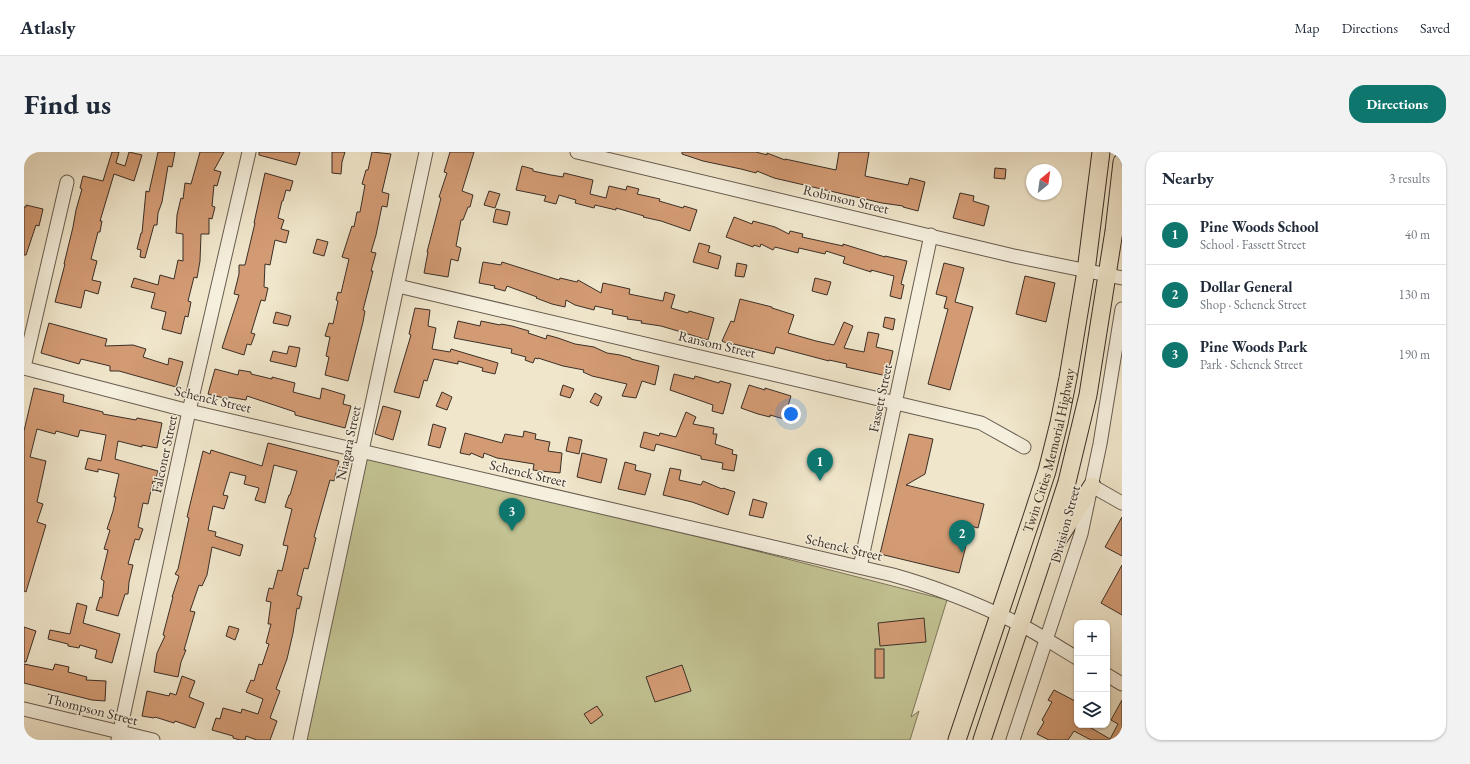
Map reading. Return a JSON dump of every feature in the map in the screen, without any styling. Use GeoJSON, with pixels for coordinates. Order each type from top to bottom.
{"type":"FeatureCollection","features":[{"type":"Feature","properties":{"kind":"main road","name":"Twin Cities Memorial Highway"},"geometry":{"type":"LineString","coordinates":[[958,740],[1047,471],[1059,423],[1086,271],[1101,152]]}},
{"type":"Feature","properties":{"kind":"main road","name":"Twin Cities Memorial Highway"},"geometry":{"type":"LineString","coordinates":[[982,740],[1067,482],[1115,277],[1114,232],[1122,162]]}},
{"type":"Feature","properties":{"kind":"main road"},"geometry":{"type":"LineString","coordinates":[[1114,232],[1122,209]]}},
{"type":"Feature","properties":{"kind":"main road"},"geometry":{"type":"LineString","coordinates":[[1039,569],[1092,486]]}},
{"type":"Feature","properties":{"kind":"street","name":"Falconer Street"},"geometry":{"type":"LineString","coordinates":[[119,736],[189,410],[249,152]]}},
{"type":"Feature","properties":{"kind":"street","name":"Niagara Street"},"geometry":{"type":"LineString","coordinates":[[300,740],[426,152]]}},
{"type":"Feature","properties":{"kind":"street","name":"Robinson Street"},"geometry":{"type":"LineString","coordinates":[[577,152],[931,235],[1014,256],[1115,277]]}},
{"type":"Feature","properties":{"kind":"street"},"geometry":{"type":"LineString","coordinates":[[24,367],[67,182]]}},
{"type":"Feature","properties":{"kind":"street","name":"Fassett Street"},"geometry":{"type":"LineString","coordinates":[[860,567],[931,235]]}},
{"type":"Feature","properties":{"kind":"street","name":"Ransom Street"},"geometry":{"type":"LineString","coordinates":[[398,286],[981,423],[1024,446]]}},
{"type":"Feature","properties":{"kind":"street","name":"Division Street"},"geometry":{"type":"LineString","coordinates":[[1013,740],[1081,534],[1092,486],[1122,309]]}},
{"type":"Feature","properties":{"kind":"street","name":"Schenck Street"},"geometry":{"type":"LineString","coordinates":[[24,367],[189,410],[923,583],[961,598],[1020,625],[1074,656]]}},
{"type":"Feature","properties":{"kind":"street"},"geometry":{"type":"LineString","coordinates":[[1092,486],[1122,503]]}},
{"type":"Feature","properties":{"kind":"street"},"geometry":{"type":"LineString","coordinates":[[1110,677],[1122,684]]}},
{"type":"Feature","properties":{"kind":"street","name":"Thompson Street"},"geometry":{"type":"LineString","coordinates":[[24,709],[119,736],[153,740]]}},
{"type":"Feature","properties":{"kind":"green space"},"geometry":{"type":"Polygon","coordinates":[[[363,450],[947,600],[911,717],[919,711],[910,740],[300,740],[363,450]]]}},
{"type":"Feature","properties":{"kind":"building"},"geometry":{"type":"Polygon","coordinates":[[[112,152],[119,152],[116,163],[125,166],[129,152],[142,155],[134,181],[114,174],[100,221],[102,221],[100,232],[98,232],[91,259],[97,261],[92,280],[101,282],[98,294],[85,290],[81,308],[55,302],[82,189],[80,188],[83,176],[103,181],[112,152]]]}},
{"type":"Feature","properties":{"kind":"building"},"geometry":{"type":"Polygon","coordinates":[[[158,152],[175,152],[172,167],[168,166],[162,202],[158,213],[157,225],[154,225],[145,258],[140,257],[141,250],[137,249],[142,233],[146,191],[149,192],[158,152]]]}},
{"type":"Feature","properties":{"kind":"building"},"geometry":{"type":"Polygon","coordinates":[[[200,152],[224,152],[214,170],[221,172],[217,186],[214,185],[212,206],[215,207],[212,219],[209,218],[209,234],[201,234],[200,261],[197,278],[194,277],[188,301],[191,302],[188,317],[185,316],[181,334],[162,329],[166,312],[151,308],[155,293],[131,287],[134,278],[158,285],[160,275],[174,279],[178,260],[183,261],[183,234],[176,233],[177,215],[181,198],[183,199],[185,183],[191,184],[200,152]]]}},
{"type":"Feature","properties":{"kind":"building"},"geometry":{"type":"Polygon","coordinates":[[[259,152],[300,152],[296,165],[259,155],[259,152]]]}},
{"type":"Feature","properties":{"kind":"building"},"geometry":{"type":"Polygon","coordinates":[[[332,152],[345,152],[341,174],[332,173],[332,152]]]}},
{"type":"Feature","properties":{"kind":"building"},"geometry":{"type":"Polygon","coordinates":[[[372,152],[391,154],[382,192],[389,194],[387,207],[382,206],[371,252],[376,253],[371,271],[373,271],[363,310],[365,311],[363,322],[348,381],[325,375],[329,357],[326,356],[330,337],[325,336],[329,323],[333,324],[338,301],[336,300],[338,292],[341,293],[349,259],[342,257],[352,226],[354,227],[357,212],[360,212],[365,185],[362,184],[366,170],[368,170],[372,152]]]}},
{"type":"Feature","properties":{"kind":"building"},"geometry":{"type":"Polygon","coordinates":[[[450,152],[474,152],[462,191],[473,195],[470,207],[468,207],[463,220],[461,220],[456,246],[461,248],[458,261],[451,259],[448,277],[424,273],[427,252],[441,198],[439,197],[447,173],[444,172],[450,152]]]}},
{"type":"Feature","properties":{"kind":"building"},"geometry":{"type":"Polygon","coordinates":[[[682,152],[756,152],[767,155],[767,153],[785,160],[836,170],[839,152],[869,152],[865,176],[908,185],[910,178],[925,182],[918,211],[903,206],[882,203],[774,178],[757,171],[756,173],[703,161],[682,154],[682,152]]]}},
{"type":"Feature","properties":{"kind":"building"},"geometry":{"type":"Polygon","coordinates":[[[522,166],[533,169],[533,171],[551,175],[563,177],[564,173],[593,180],[590,194],[606,198],[609,186],[626,190],[627,186],[639,189],[637,194],[660,199],[659,201],[683,208],[684,206],[697,210],[690,231],[616,208],[616,210],[595,205],[594,208],[575,203],[576,200],[559,195],[556,204],[544,201],[546,196],[516,190],[522,166]]]}},
{"type":"Feature","properties":{"kind":"building"},"geometry":{"type":"Polygon","coordinates":[[[995,168],[1006,169],[1005,179],[994,178],[995,168]]]}},
{"type":"Feature","properties":{"kind":"building"},"geometry":{"type":"Polygon","coordinates":[[[265,173],[293,181],[290,191],[286,190],[278,218],[284,220],[281,229],[289,231],[286,243],[275,240],[270,265],[265,264],[264,287],[268,288],[265,301],[261,300],[251,333],[255,334],[251,345],[247,344],[244,355],[222,348],[239,295],[234,294],[239,274],[239,265],[245,265],[265,173]]]}},
{"type":"Feature","properties":{"kind":"building"},"geometry":{"type":"Polygon","coordinates":[[[489,191],[500,194],[495,208],[484,205],[489,191]]]}},
{"type":"Feature","properties":{"kind":"building"},"geometry":{"type":"Polygon","coordinates":[[[960,193],[974,196],[973,201],[989,206],[984,226],[953,218],[960,193]]]}},
{"type":"Feature","properties":{"kind":"building"},"geometry":{"type":"Polygon","coordinates":[[[26,205],[43,209],[39,226],[36,225],[26,255],[24,255],[24,207],[26,207],[26,205]]]}},
{"type":"Feature","properties":{"kind":"building"},"geometry":{"type":"Polygon","coordinates":[[[496,209],[510,212],[507,225],[493,222],[496,209]]]}},
{"type":"Feature","properties":{"kind":"building"},"geometry":{"type":"Polygon","coordinates":[[[734,217],[752,224],[753,221],[775,227],[789,234],[790,231],[803,234],[802,237],[843,246],[843,244],[885,257],[907,261],[901,284],[904,285],[901,299],[890,296],[894,276],[871,270],[871,272],[843,263],[845,257],[826,251],[825,254],[799,248],[798,253],[775,247],[773,250],[761,244],[760,247],[754,245],[753,247],[726,237],[734,217]]]}},
{"type":"Feature","properties":{"kind":"building"},"geometry":{"type":"Polygon","coordinates":[[[317,239],[328,242],[324,256],[313,253],[317,239]]]}},
{"type":"Feature","properties":{"kind":"building"},"geometry":{"type":"Polygon","coordinates":[[[699,243],[710,246],[708,252],[721,256],[718,269],[693,262],[699,243]]]}},
{"type":"Feature","properties":{"kind":"building"},"geometry":{"type":"Polygon","coordinates":[[[483,262],[501,265],[502,262],[559,280],[560,278],[577,282],[578,280],[601,293],[603,283],[630,289],[629,294],[663,301],[665,292],[675,295],[671,308],[714,318],[708,340],[661,326],[641,323],[642,321],[627,319],[628,317],[612,314],[613,310],[595,306],[594,310],[575,305],[566,300],[565,307],[552,304],[507,286],[505,291],[494,288],[495,286],[479,283],[483,262]]]}},
{"type":"Feature","properties":{"kind":"building"},"geometry":{"type":"Polygon","coordinates":[[[737,263],[747,265],[744,277],[735,276],[737,263]]]}},
{"type":"Feature","properties":{"kind":"building"},"geometry":{"type":"Polygon","coordinates":[[[944,263],[964,268],[955,302],[973,307],[950,390],[928,384],[948,309],[944,308],[947,297],[936,294],[944,263]]]}},
{"type":"Feature","properties":{"kind":"building"},"geometry":{"type":"Polygon","coordinates":[[[1025,276],[1055,283],[1046,322],[1016,314],[1025,276]]]}},
{"type":"Feature","properties":{"kind":"building"},"geometry":{"type":"Polygon","coordinates":[[[815,278],[831,282],[827,295],[812,291],[815,278]]]}},
{"type":"Feature","properties":{"kind":"building"},"geometry":{"type":"Polygon","coordinates":[[[740,299],[772,307],[794,315],[788,333],[816,341],[834,345],[844,322],[853,326],[844,348],[864,352],[868,332],[879,334],[876,347],[893,351],[887,376],[846,367],[847,364],[829,361],[776,347],[774,354],[734,344],[733,346],[722,341],[731,321],[734,322],[740,299]]]}},
{"type":"Feature","properties":{"kind":"building"},"geometry":{"type":"Polygon","coordinates":[[[415,308],[430,310],[428,326],[436,328],[432,349],[450,352],[451,349],[498,363],[495,374],[482,371],[483,368],[458,361],[458,364],[434,359],[427,381],[424,380],[419,398],[394,392],[411,335],[409,334],[415,308]]]}},
{"type":"Feature","properties":{"kind":"building"},"geometry":{"type":"Polygon","coordinates":[[[276,312],[291,316],[288,326],[273,323],[276,312]]]}},
{"type":"Feature","properties":{"kind":"building"},"geometry":{"type":"Polygon","coordinates":[[[885,317],[895,319],[893,330],[883,327],[885,317]]]}},
{"type":"Feature","properties":{"kind":"building"},"geometry":{"type":"Polygon","coordinates":[[[458,321],[480,326],[481,321],[512,326],[529,331],[528,333],[546,339],[547,335],[575,344],[594,347],[607,353],[620,355],[659,366],[655,385],[642,381],[636,398],[622,396],[627,384],[592,376],[583,372],[584,370],[563,366],[538,358],[535,358],[533,363],[525,360],[526,357],[511,353],[512,349],[454,338],[458,321]]]}},
{"type":"Feature","properties":{"kind":"building"},"geometry":{"type":"Polygon","coordinates":[[[49,323],[107,339],[105,346],[133,345],[146,349],[143,357],[168,365],[169,358],[183,362],[176,387],[119,371],[110,371],[110,366],[81,359],[79,364],[41,353],[49,323]]]}},
{"type":"Feature","properties":{"kind":"building"},"geometry":{"type":"Polygon","coordinates":[[[289,346],[300,348],[296,367],[270,361],[273,351],[287,354],[289,346]]]}},
{"type":"Feature","properties":{"kind":"building"},"geometry":{"type":"Polygon","coordinates":[[[215,369],[238,375],[239,370],[251,372],[251,374],[272,379],[272,377],[295,383],[293,392],[320,399],[322,388],[345,395],[343,404],[351,406],[345,428],[295,415],[295,412],[247,396],[246,400],[228,397],[228,399],[208,394],[215,369]]]}},
{"type":"Feature","properties":{"kind":"building"},"geometry":{"type":"Polygon","coordinates":[[[674,374],[694,379],[695,376],[719,383],[720,381],[731,384],[723,414],[712,411],[713,405],[670,390],[674,374]]]}},
{"type":"Feature","properties":{"kind":"building"},"geometry":{"type":"Polygon","coordinates":[[[563,385],[574,389],[570,398],[560,395],[563,385]]]}},
{"type":"Feature","properties":{"kind":"building"},"geometry":{"type":"Polygon","coordinates":[[[749,385],[791,396],[784,419],[770,415],[770,417],[758,414],[741,408],[749,385]]]}},
{"type":"Feature","properties":{"kind":"building"},"geometry":{"type":"Polygon","coordinates":[[[34,388],[64,395],[63,402],[103,412],[103,414],[162,423],[157,448],[142,445],[142,447],[118,441],[115,459],[158,471],[155,482],[153,481],[148,504],[143,503],[138,527],[143,529],[139,540],[135,539],[128,564],[133,565],[128,594],[125,594],[118,616],[96,610],[100,597],[102,598],[104,581],[101,579],[108,550],[104,549],[110,530],[107,529],[113,511],[116,497],[114,497],[119,474],[98,469],[98,472],[85,469],[88,458],[101,461],[106,435],[80,430],[78,437],[56,431],[55,434],[37,429],[30,457],[46,461],[37,502],[43,504],[37,522],[46,525],[26,592],[24,591],[24,431],[34,388]]]}},
{"type":"Feature","properties":{"kind":"building"},"geometry":{"type":"Polygon","coordinates":[[[442,392],[452,397],[447,410],[436,406],[442,392]]]}},
{"type":"Feature","properties":{"kind":"building"},"geometry":{"type":"Polygon","coordinates":[[[595,393],[602,397],[598,406],[590,402],[595,393]]]}},
{"type":"Feature","properties":{"kind":"building"},"geometry":{"type":"Polygon","coordinates":[[[383,406],[401,411],[393,440],[375,434],[383,406]]]}},
{"type":"Feature","properties":{"kind":"building"},"geometry":{"type":"Polygon","coordinates":[[[686,412],[696,417],[693,424],[714,428],[713,434],[717,434],[715,444],[733,450],[732,454],[737,455],[734,471],[722,469],[723,463],[701,459],[701,456],[656,444],[654,451],[640,447],[644,432],[659,436],[660,433],[676,437],[686,412]]]}},
{"type":"Feature","properties":{"kind":"building"},"geometry":{"type":"Polygon","coordinates":[[[433,424],[446,428],[440,448],[428,445],[433,424]]]}},
{"type":"Feature","properties":{"kind":"building"},"geometry":{"type":"Polygon","coordinates":[[[524,431],[536,434],[535,439],[550,442],[548,451],[562,453],[560,473],[533,470],[534,464],[497,458],[484,453],[483,458],[471,453],[470,455],[460,453],[465,433],[502,443],[505,434],[523,437],[524,431]]]}},
{"type":"Feature","properties":{"kind":"building"},"geometry":{"type":"Polygon","coordinates":[[[909,434],[933,439],[925,474],[906,485],[984,504],[978,528],[971,526],[959,573],[880,554],[909,434]]]}},
{"type":"Feature","properties":{"kind":"building"},"geometry":{"type":"Polygon","coordinates":[[[569,437],[582,440],[579,454],[566,451],[569,437]]]}},
{"type":"Feature","properties":{"kind":"building"},"geometry":{"type":"Polygon","coordinates":[[[268,443],[339,461],[334,481],[330,480],[314,537],[316,538],[308,569],[304,568],[297,595],[302,597],[299,609],[297,608],[287,659],[276,689],[280,691],[270,718],[277,721],[270,740],[257,740],[246,736],[245,740],[240,740],[233,738],[233,736],[212,730],[216,718],[220,719],[223,708],[241,713],[242,709],[258,714],[263,699],[246,692],[251,680],[254,681],[259,664],[262,665],[269,644],[266,643],[271,624],[268,624],[271,602],[266,601],[269,588],[273,589],[278,570],[282,571],[288,546],[283,545],[292,509],[285,507],[297,471],[274,465],[265,503],[255,500],[259,488],[244,484],[246,476],[230,472],[223,495],[228,496],[224,509],[213,506],[208,530],[216,532],[215,536],[243,545],[240,556],[212,547],[207,575],[202,586],[199,585],[190,611],[195,612],[178,677],[154,672],[157,653],[165,636],[163,635],[172,597],[179,576],[175,574],[178,569],[189,518],[187,517],[203,451],[210,454],[211,450],[262,466],[268,443]]]}},
{"type":"Feature","properties":{"kind":"building"},"geometry":{"type":"Polygon","coordinates":[[[582,453],[607,459],[601,483],[577,477],[582,453]]]}},
{"type":"Feature","properties":{"kind":"building"},"geometry":{"type":"Polygon","coordinates":[[[625,462],[636,465],[635,470],[651,474],[645,495],[618,489],[625,462]]]}},
{"type":"Feature","properties":{"kind":"building"},"geometry":{"type":"Polygon","coordinates":[[[670,468],[681,470],[679,480],[701,485],[703,481],[722,489],[735,492],[728,515],[692,502],[663,495],[670,468]]]}},
{"type":"Feature","properties":{"kind":"building"},"geometry":{"type":"Polygon","coordinates":[[[753,499],[767,503],[763,518],[749,515],[753,499]]]}},
{"type":"Feature","properties":{"kind":"building"},"geometry":{"type":"Polygon","coordinates":[[[1122,517],[1122,556],[1105,547],[1122,517]]]}},
{"type":"Feature","properties":{"kind":"building"},"geometry":{"type":"Polygon","coordinates":[[[1122,565],[1122,615],[1101,603],[1122,565]]]}},
{"type":"Feature","properties":{"kind":"building"},"geometry":{"type":"Polygon","coordinates":[[[77,603],[87,606],[83,623],[120,634],[112,663],[95,658],[97,650],[80,645],[79,648],[68,646],[68,644],[48,639],[50,630],[70,634],[77,603]]]}},
{"type":"Feature","properties":{"kind":"building"},"geometry":{"type":"Polygon","coordinates":[[[924,618],[926,642],[880,646],[878,623],[924,618]]]}},
{"type":"Feature","properties":{"kind":"building"},"geometry":{"type":"Polygon","coordinates":[[[229,626],[239,629],[235,640],[226,636],[229,626]]]}},
{"type":"Feature","properties":{"kind":"building"},"geometry":{"type":"Polygon","coordinates":[[[24,627],[36,631],[26,662],[24,662],[24,627]]]}},
{"type":"Feature","properties":{"kind":"building"},"geometry":{"type":"Polygon","coordinates":[[[875,649],[884,649],[884,678],[875,678],[875,649]]]}},
{"type":"Feature","properties":{"kind":"building"},"geometry":{"type":"Polygon","coordinates":[[[24,664],[53,670],[55,664],[69,667],[68,672],[87,677],[86,680],[106,681],[105,701],[92,700],[24,683],[24,664]]]}},
{"type":"Feature","properties":{"kind":"building"},"geometry":{"type":"Polygon","coordinates":[[[682,665],[691,691],[655,702],[646,677],[682,665]]]}},
{"type":"Feature","properties":{"kind":"building"},"geometry":{"type":"Polygon","coordinates":[[[182,676],[195,681],[189,697],[204,703],[195,728],[175,721],[174,723],[155,717],[142,716],[147,691],[169,696],[170,693],[176,695],[182,676]]]}},
{"type":"Feature","properties":{"kind":"building"},"geometry":{"type":"Polygon","coordinates":[[[1054,690],[1074,700],[1074,728],[1091,728],[1110,739],[1118,724],[1111,720],[1122,700],[1122,740],[1091,740],[1074,731],[1068,740],[1049,740],[1037,734],[1044,722],[1042,720],[1052,702],[1048,700],[1054,690]]]}},
{"type":"Feature","properties":{"kind":"building"},"geometry":{"type":"Polygon","coordinates":[[[597,706],[603,715],[591,724],[584,714],[597,706]]]}},
{"type":"Feature","properties":{"kind":"place","name":"Pine Woods School"},"geometry":{"type":"Point","coordinates":[820,481]}},
{"type":"Feature","properties":{"kind":"place","name":"Pine Woods Park"},"geometry":{"type":"Point","coordinates":[512,531]}},
{"type":"Feature","properties":{"kind":"place","name":"Dollar General"},"geometry":{"type":"Point","coordinates":[962,553]}}]}
